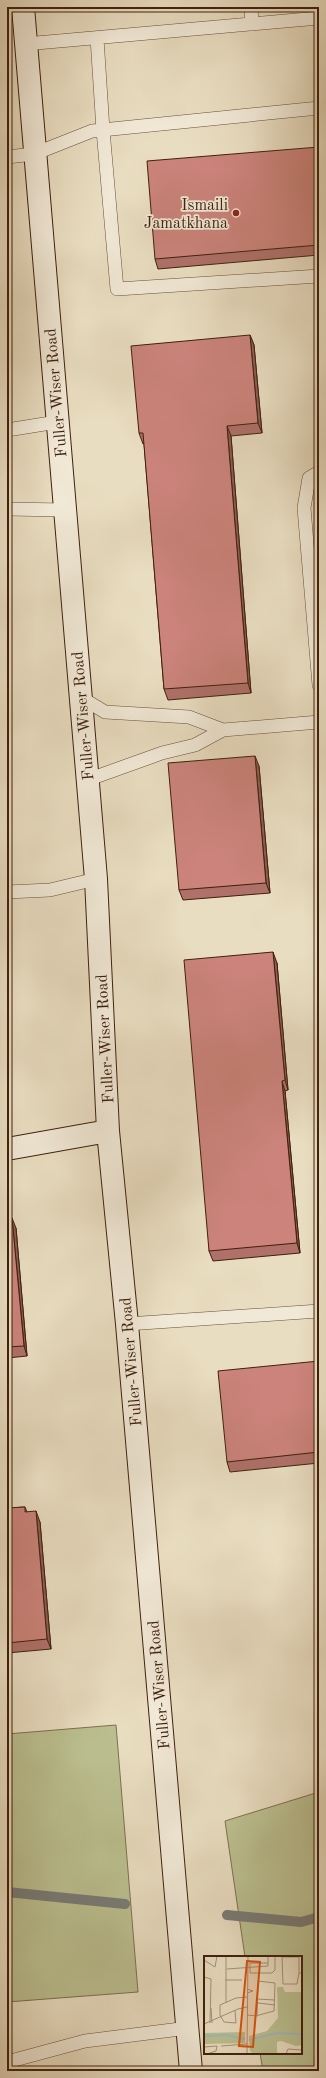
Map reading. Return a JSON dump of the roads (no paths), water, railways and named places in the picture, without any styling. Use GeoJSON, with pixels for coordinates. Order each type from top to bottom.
{"type":"FeatureCollection","features":[{"type":"Feature","properties":{"kind":"street","name":"Fuller-Wiser Road"},"geometry":{"type":"LineString","coordinates":[[22,7],[96,879],[108,1131],[127,1324],[191,2071]]}},
{"type":"Feature","properties":{"kind":"street"},"geometry":{"type":"LineString","coordinates":[[7,1149],[108,1131]]}},
{"type":"Feature","properties":{"kind":"lane"},"geometry":{"type":"LineString","coordinates":[[250,7],[252,24]]}},
{"type":"Feature","properties":{"kind":"lane"},"geometry":{"type":"LineString","coordinates":[[25,44],[319,18]]}},
{"type":"Feature","properties":{"kind":"lane"},"geometry":{"type":"LineString","coordinates":[[97,38],[103,130],[118,289],[319,276]]}},
{"type":"Feature","properties":{"kind":"lane"},"geometry":{"type":"LineString","coordinates":[[7,157],[34,154],[88,132],[319,108]]}},
{"type":"Feature","properties":{"kind":"lane"},"geometry":{"type":"LineString","coordinates":[[7,430],[57,422]]}},
{"type":"Feature","properties":{"kind":"lane"},"geometry":{"type":"LineString","coordinates":[[319,472],[309,478],[304,508],[319,684]]}},
{"type":"Feature","properties":{"kind":"lane"},"geometry":{"type":"LineString","coordinates":[[7,509],[64,510]]}},
{"type":"Feature","properties":{"kind":"lane"},"geometry":{"type":"LineString","coordinates":[[80,697],[105,712],[189,717],[223,730]]}},
{"type":"Feature","properties":{"kind":"lane"},"geometry":{"type":"LineString","coordinates":[[88,780],[162,753],[195,745],[223,730],[319,722]]}},
{"type":"Feature","properties":{"kind":"lane"},"geometry":{"type":"LineString","coordinates":[[7,892],[50,890],[96,879]]}},
{"type":"Feature","properties":{"kind":"lane"},"geometry":{"type":"LineString","coordinates":[[127,1324],[319,1312]]}},
{"type":"Feature","properties":{"kind":"lane"},"geometry":{"type":"LineString","coordinates":[[7,2062],[85,2041],[188,2028]]}},
{"type":"Feature","properties":{"kind":"waterway"},"geometry":{"type":"LineString","coordinates":[[7,1892],[125,1904]]}},
{"type":"Feature","properties":{"kind":"waterway"},"geometry":{"type":"LineString","coordinates":[[227,1915],[301,1922],[319,1917]]}},
{"type":"Feature","properties":{"kind":"place","name":"Ismaili Jamatkhana"},"geometry":{"type":"Point","coordinates":[236,213]}}]}
